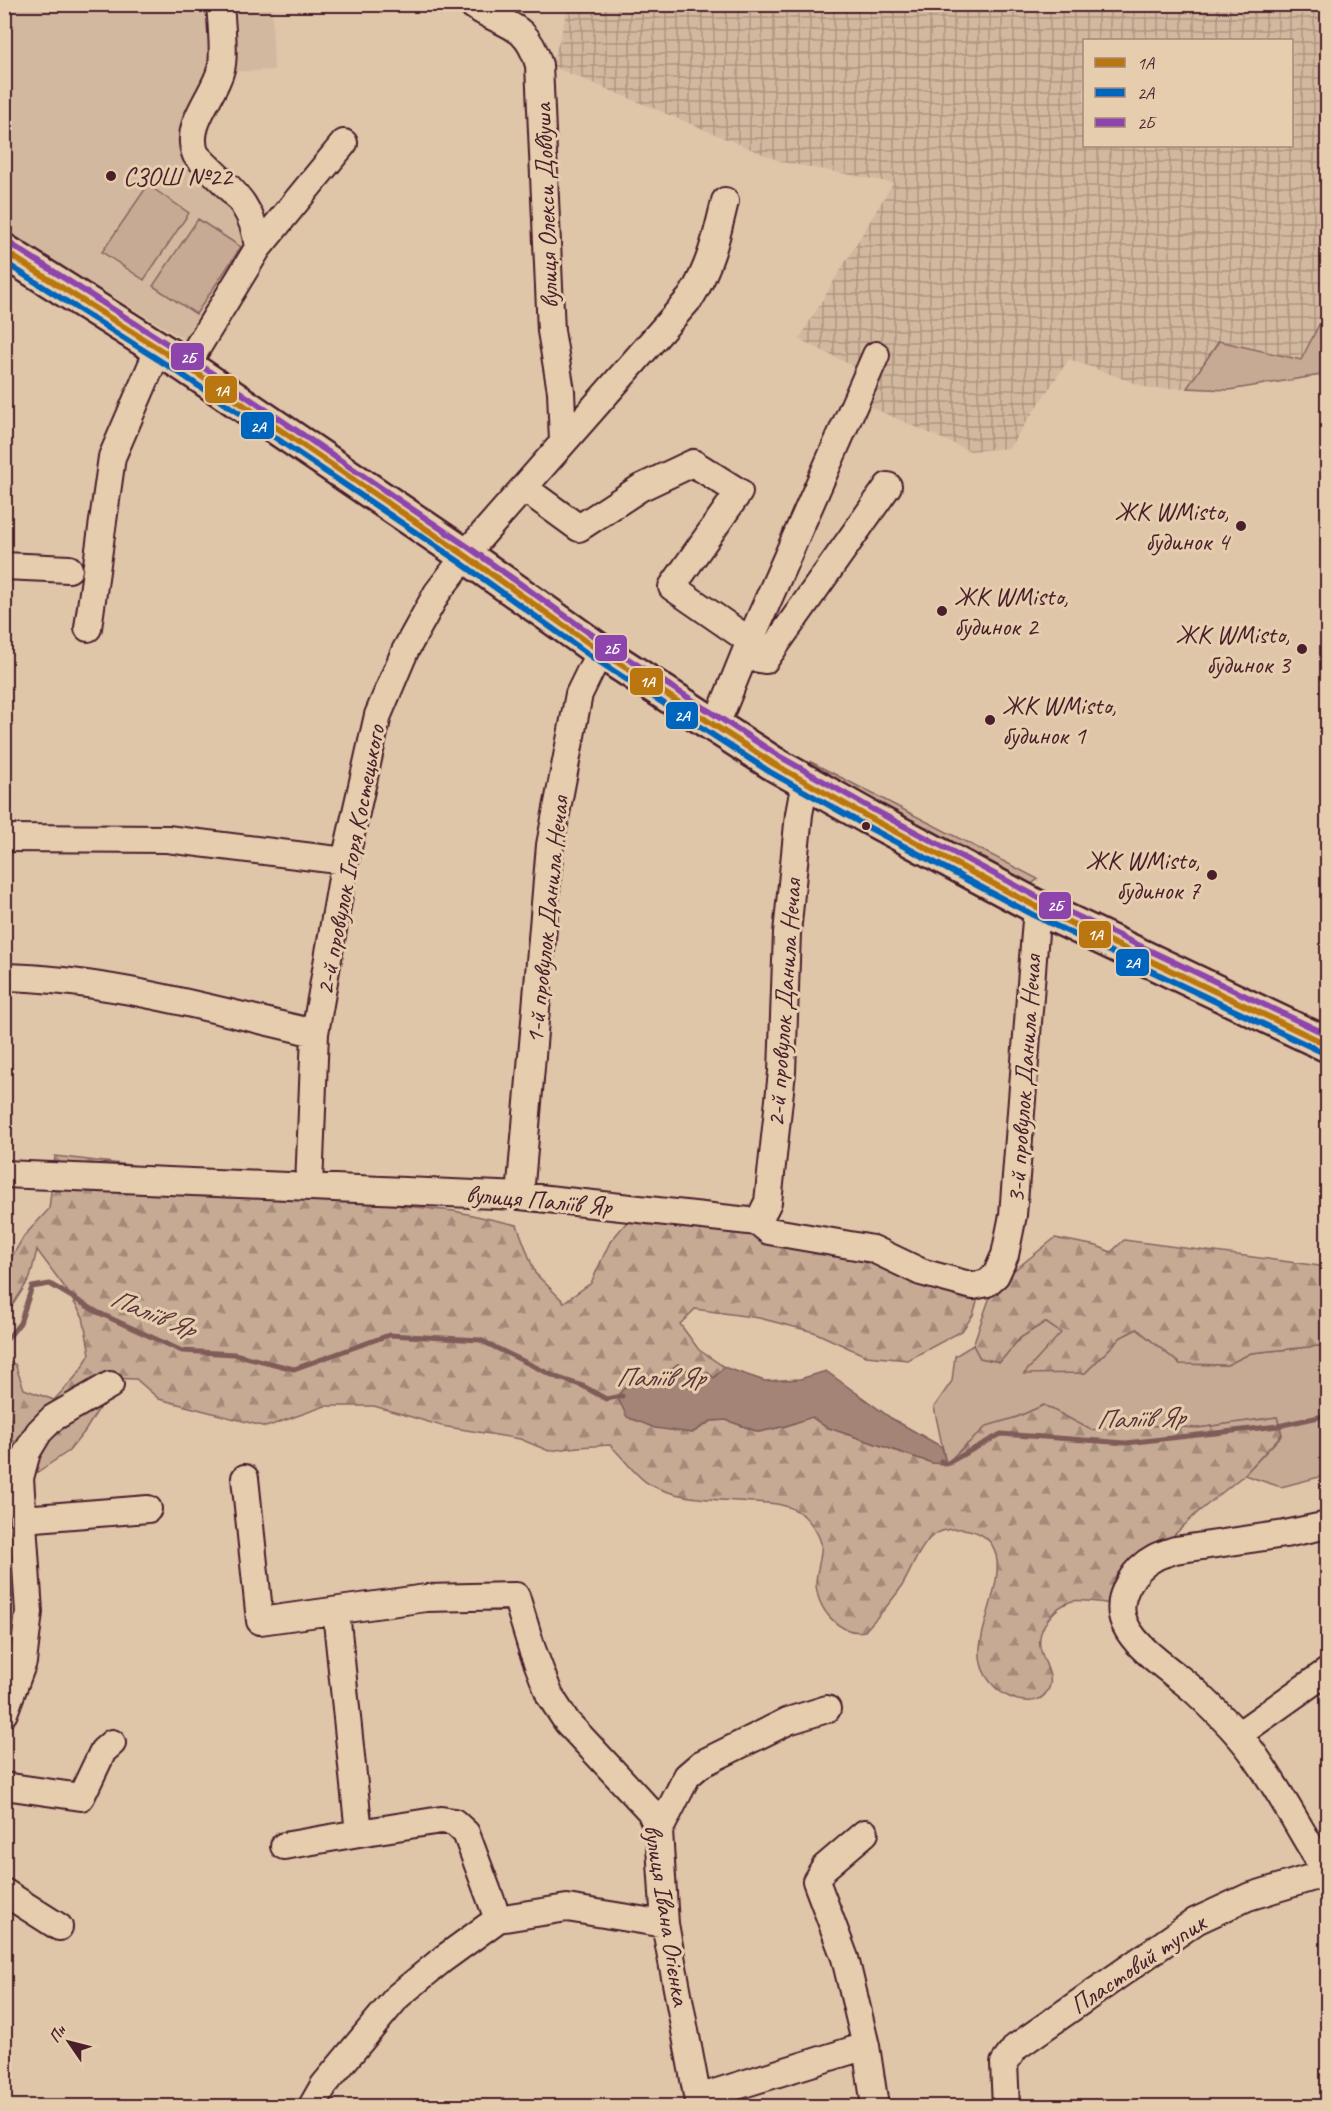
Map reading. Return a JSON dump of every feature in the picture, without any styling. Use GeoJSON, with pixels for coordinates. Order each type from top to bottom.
{"type":"FeatureCollection","features":[{"type":"Feature","properties":{"kind":"main road"},"geometry":{"type":"LineString","coordinates":[[4,251],[159,348],[466,556],[600,651],[805,782],[1037,907],[1328,1045]]}},
{"type":"Feature","properties":{"kind":"street"},"geometry":{"type":"LineString","coordinates":[[220,4],[222,68],[193,131],[192,146],[196,155],[242,202],[254,223],[258,248]]}},
{"type":"Feature","properties":{"kind":"street","name":"вулиця Олекси Довбуша"},"geometry":{"type":"LineString","coordinates":[[471,4],[516,28],[534,47],[539,65],[551,331],[561,391],[563,442]]}},
{"type":"Feature","properties":{"kind":"street"},"geometry":{"type":"LineString","coordinates":[[186,366],[258,248],[344,143]]}},
{"type":"Feature","properties":{"kind":"street"},"geometry":{"type":"LineString","coordinates":[[466,556],[563,442],[692,297],[701,282],[712,253],[725,201]]}},
{"type":"Feature","properties":{"kind":"street"},"geometry":{"type":"LineString","coordinates":[[87,628],[112,457],[159,348]]}},
{"type":"Feature","properties":{"kind":"street"},"geometry":{"type":"LineString","coordinates":[[713,725],[722,710],[876,355]]}},
{"type":"Feature","properties":{"kind":"street"},"geometry":{"type":"LineString","coordinates":[[524,488],[579,528],[640,488],[693,462],[739,492],[672,587],[747,649],[765,660],[888,486]]}},
{"type":"Feature","properties":{"kind":"street","name":"2-й провулок Ігоря Костецького"},"geometry":{"type":"LineString","coordinates":[[309,1186],[315,1033],[345,861],[378,715],[405,651],[437,593],[466,556]]}},
{"type":"Feature","properties":{"kind":"street"},"geometry":{"type":"LineString","coordinates":[[4,566],[69,569]]}},
{"type":"Feature","properties":{"kind":"street","name":"1-й провулок Данила Нечая"},"geometry":{"type":"LineString","coordinates":[[520,1196],[550,845],[579,694],[600,651]]}},
{"type":"Feature","properties":{"kind":"street","name":"2-й провулок Данила Нечая"},"geometry":{"type":"LineString","coordinates":[[758,1222],[768,1202],[770,1190],[782,1072],[787,933],[799,814],[805,782]]}},
{"type":"Feature","properties":{"kind":"street"},"geometry":{"type":"LineString","coordinates":[[4,838],[167,839],[345,861]]}},
{"type":"Feature","properties":{"kind":"street","name":"3-й провулок Данила Нечая"},"geometry":{"type":"LineString","coordinates":[[1013,1215],[1037,907]]}},
{"type":"Feature","properties":{"kind":"street"},"geometry":{"type":"LineString","coordinates":[[4,977],[43,978],[143,994],[315,1033]]}},
{"type":"Feature","properties":{"kind":"street","name":"вулиця Паліїв Яр"},"geometry":{"type":"LineString","coordinates":[[4,1174],[520,1196],[758,1222],[770,1231],[873,1249],[921,1272],[973,1286],[987,1283],[996,1275],[1005,1254],[1013,1215]]}},
{"type":"Feature","properties":{"kind":"street"},"geometry":{"type":"LineString","coordinates":[[4,1713],[23,1662],[29,1612],[20,1478],[27,1452],[39,1432],[53,1418],[110,1384]]}},
{"type":"Feature","properties":{"kind":"street","name":"вулиця Івана Огієнка"},"geometry":{"type":"LineString","coordinates":[[245,1478],[260,1621],[426,1598],[516,1596],[531,1649],[550,1696],[567,1722],[650,1811],[659,1831],[665,1924],[698,2102],[866,2046]]}},
{"type":"Feature","properties":{"kind":"street"},"geometry":{"type":"LineString","coordinates":[[22,1519],[148,1509]]}},
{"type":"Feature","properties":{"kind":"street"},"geometry":{"type":"LineString","coordinates":[[1327,1874],[1261,1765],[1238,1735],[1195,1691],[1133,1636],[1122,1616],[1121,1605],[1124,1594],[1136,1572],[1162,1554],[1328,1525]]}},
{"type":"Feature","properties":{"kind":"street"},"geometry":{"type":"LineString","coordinates":[[336,1612],[360,1833]]}},
{"type":"Feature","properties":{"kind":"street"},"geometry":{"type":"LineString","coordinates":[[1238,1735],[1328,1671]]}},
{"type":"Feature","properties":{"kind":"street"},"geometry":{"type":"LineString","coordinates":[[659,1831],[687,1776],[701,1764],[788,1721],[827,1709]]}},
{"type":"Feature","properties":{"kind":"street"},"geometry":{"type":"LineString","coordinates":[[4,1786],[81,1797],[103,1751],[112,1743]]}},
{"type":"Feature","properties":{"kind":"street"},"geometry":{"type":"LineString","coordinates":[[284,1846],[441,1820],[454,1822],[466,1833],[498,1919]]}},
{"type":"Feature","properties":{"kind":"street"},"geometry":{"type":"LineString","coordinates":[[865,1833],[824,1868],[816,1881],[845,1958],[866,2046],[874,2106]]}},
{"type":"Feature","properties":{"kind":"street","name":"Пластовий тупик"},"geometry":{"type":"LineString","coordinates":[[1006,2106],[1004,2063],[1016,2047],[1196,1921],[1248,1897],[1327,1874]]}},
{"type":"Feature","properties":{"kind":"street"},"geometry":{"type":"LineString","coordinates":[[4,1892],[59,1927]]}},
{"type":"Feature","properties":{"kind":"street"},"geometry":{"type":"LineString","coordinates":[[312,2106],[324,2085],[398,1996],[443,1959],[498,1919],[567,1908],[665,1924]]}},
{"type":"Feature","properties":{"kind":"shaded area","name":"СЗОШ №22"},"geometry":{"type":"Polygon","coordinates":[[[264,4],[272,10],[274,70],[228,72],[193,131],[257,236],[197,347],[5,231],[4,5],[264,4]]]}},
{"type":"Feature","properties":{"kind":"shaded area"},"geometry":{"type":"Polygon","coordinates":[[[569,5],[1327,5],[1327,309],[1301,361],[1219,341],[1187,388],[1151,389],[1069,359],[1009,448],[970,451],[857,401],[869,374],[799,339],[893,183],[782,162],[552,66],[569,5]]]}},
{"type":"Feature","properties":{"kind":"green space"},"geometry":{"type":"Polygon","coordinates":[[[148,185],[189,213],[144,280],[102,252],[148,185]]]}},
{"type":"Feature","properties":{"kind":"green space"},"geometry":{"type":"Polygon","coordinates":[[[198,219],[241,247],[196,314],[153,286],[198,219]]]}},
{"type":"Feature","properties":{"kind":"green space"},"geometry":{"type":"Polygon","coordinates":[[[1327,309],[1327,374],[1229,390],[1187,388],[1219,341],[1301,360],[1327,309]]]}},
{"type":"Feature","properties":{"kind":"green space"},"geometry":{"type":"Polygon","coordinates":[[[811,762],[1038,879],[1030,885],[814,773],[811,762]]]}},
{"type":"Feature","properties":{"kind":"green space"},"geometry":{"type":"Polygon","coordinates":[[[55,1156],[188,1172],[218,1187],[454,1211],[517,1225],[535,1273],[564,1302],[591,1283],[610,1242],[632,1216],[746,1226],[762,1244],[789,1238],[871,1252],[979,1295],[973,1315],[962,1331],[908,1360],[866,1356],[814,1332],[759,1318],[695,1309],[680,1324],[699,1350],[724,1367],[714,1378],[707,1372],[696,1376],[678,1364],[664,1374],[628,1384],[692,1433],[711,1421],[726,1420],[759,1432],[811,1417],[826,1427],[932,1463],[946,1464],[987,1426],[1017,1417],[1044,1405],[1091,1430],[1139,1425],[1198,1428],[1277,1417],[1282,1434],[1244,1475],[1197,1513],[1136,1572],[1121,1605],[1072,1601],[1059,1608],[1048,1619],[1041,1632],[1040,1646],[1050,1676],[1049,1688],[1038,1700],[1017,1700],[1004,1694],[990,1682],[980,1659],[982,1634],[996,1581],[997,1564],[994,1549],[985,1537],[969,1530],[959,1529],[934,1535],[921,1550],[904,1583],[888,1605],[865,1631],[855,1631],[838,1625],[831,1619],[820,1602],[816,1583],[821,1543],[810,1522],[803,1516],[789,1507],[777,1504],[699,1498],[661,1490],[639,1476],[610,1445],[549,1451],[520,1439],[442,1426],[374,1406],[325,1406],[266,1427],[159,1399],[136,1379],[106,1378],[106,1397],[85,1431],[69,1451],[33,1475],[17,1445],[5,1429],[5,1361],[15,1364],[24,1389],[54,1400],[78,1374],[90,1354],[83,1317],[66,1289],[37,1250],[30,1278],[5,1317],[5,1269],[24,1236],[49,1209],[55,1156]]]}},
{"type":"Feature","properties":{"kind":"green space"},"geometry":{"type":"Polygon","coordinates":[[[1055,1238],[1097,1246],[1111,1252],[1124,1240],[1327,1267],[1327,1345],[1251,1353],[1227,1365],[1180,1364],[1137,1329],[1121,1337],[1085,1373],[1024,1374],[1061,1333],[1045,1322],[1020,1338],[1000,1362],[980,1358],[973,1345],[991,1294],[1007,1276],[1055,1238]]]}},
{"type":"Feature","properties":{"kind":"green space"},"geometry":{"type":"Polygon","coordinates":[[[1045,1322],[1062,1333],[1025,1373],[1085,1373],[1121,1337],[1137,1329],[1180,1364],[1227,1365],[1251,1353],[1327,1345],[1327,1475],[1281,1487],[1244,1475],[1282,1435],[1277,1417],[1198,1428],[1139,1425],[1091,1430],[1044,1405],[965,1445],[946,1464],[934,1407],[952,1381],[955,1356],[973,1345],[980,1358],[1000,1362],[1020,1338],[1045,1322]]]}},
{"type":"Feature","properties":{"kind":"water"},"geometry":{"type":"Polygon","coordinates":[[[678,1364],[696,1376],[707,1372],[714,1378],[724,1367],[765,1381],[800,1379],[826,1371],[891,1418],[942,1447],[946,1464],[932,1463],[826,1427],[812,1417],[759,1432],[726,1420],[711,1421],[692,1433],[655,1428],[627,1417],[617,1396],[628,1384],[664,1374],[678,1364]]]}},
{"type":"Feature","properties":{"kind":"waterway","name":"Паліїв Яр"},"geometry":{"type":"LineString","coordinates":[[4,1343],[20,1323],[32,1287],[50,1284],[97,1312],[182,1351],[234,1354],[294,1369],[389,1335],[480,1340],[556,1377],[583,1386],[606,1399],[622,1396]]}},
{"type":"Feature","properties":{"kind":"waterway","name":"Паліїв Яр"},"geometry":{"type":"LineString","coordinates":[[941,1461],[946,1464],[1001,1434],[1126,1443],[1278,1426],[1328,1415]]}},
{"type":"Feature","properties":{"kind":"transit line","name":"2Б"},"geometry":{"type":"LineString","coordinates":[[9,243],[191,359],[471,549],[605,644],[779,756],[874,810],[1041,899],[1328,1035]]}},
{"type":"Feature","properties":{"kind":"transit line","name":"1А"},"geometry":{"type":"LineString","coordinates":[[4,251],[186,366],[466,556],[600,651],[774,764],[1037,907],[1328,1045]]}},
{"type":"Feature","properties":{"kind":"transit line","name":"2А"},"geometry":{"type":"LineString","coordinates":[[4,262],[181,374],[461,563],[595,659],[770,772],[1033,915],[1324,1053]]}},
{"type":"Feature","properties":{"kind":"place","name":"СЗОШ №22"},"geometry":{"type":"Point","coordinates":[111,176]}},
{"type":"Feature","properties":{"kind":"place","name":"ЖК WMisto, будинок 4"},"geometry":{"type":"Point","coordinates":[1241,526]}},
{"type":"Feature","properties":{"kind":"place","name":"ЖК WMisto, будинок 2"},"geometry":{"type":"Point","coordinates":[942,611]}},
{"type":"Feature","properties":{"kind":"place","name":"ЖК WMisto, будинок 3"},"geometry":{"type":"Point","coordinates":[1302,649]}},
{"type":"Feature","properties":{"kind":"place","name":"ЖК WMisto, будинок 1"},"geometry":{"type":"Point","coordinates":[990,720]}},
{"type":"Feature","properties":{"kind":"place","name":"ЖК WMisto, будинок 7"},"geometry":{"type":"Point","coordinates":[1212,875]}}]}
